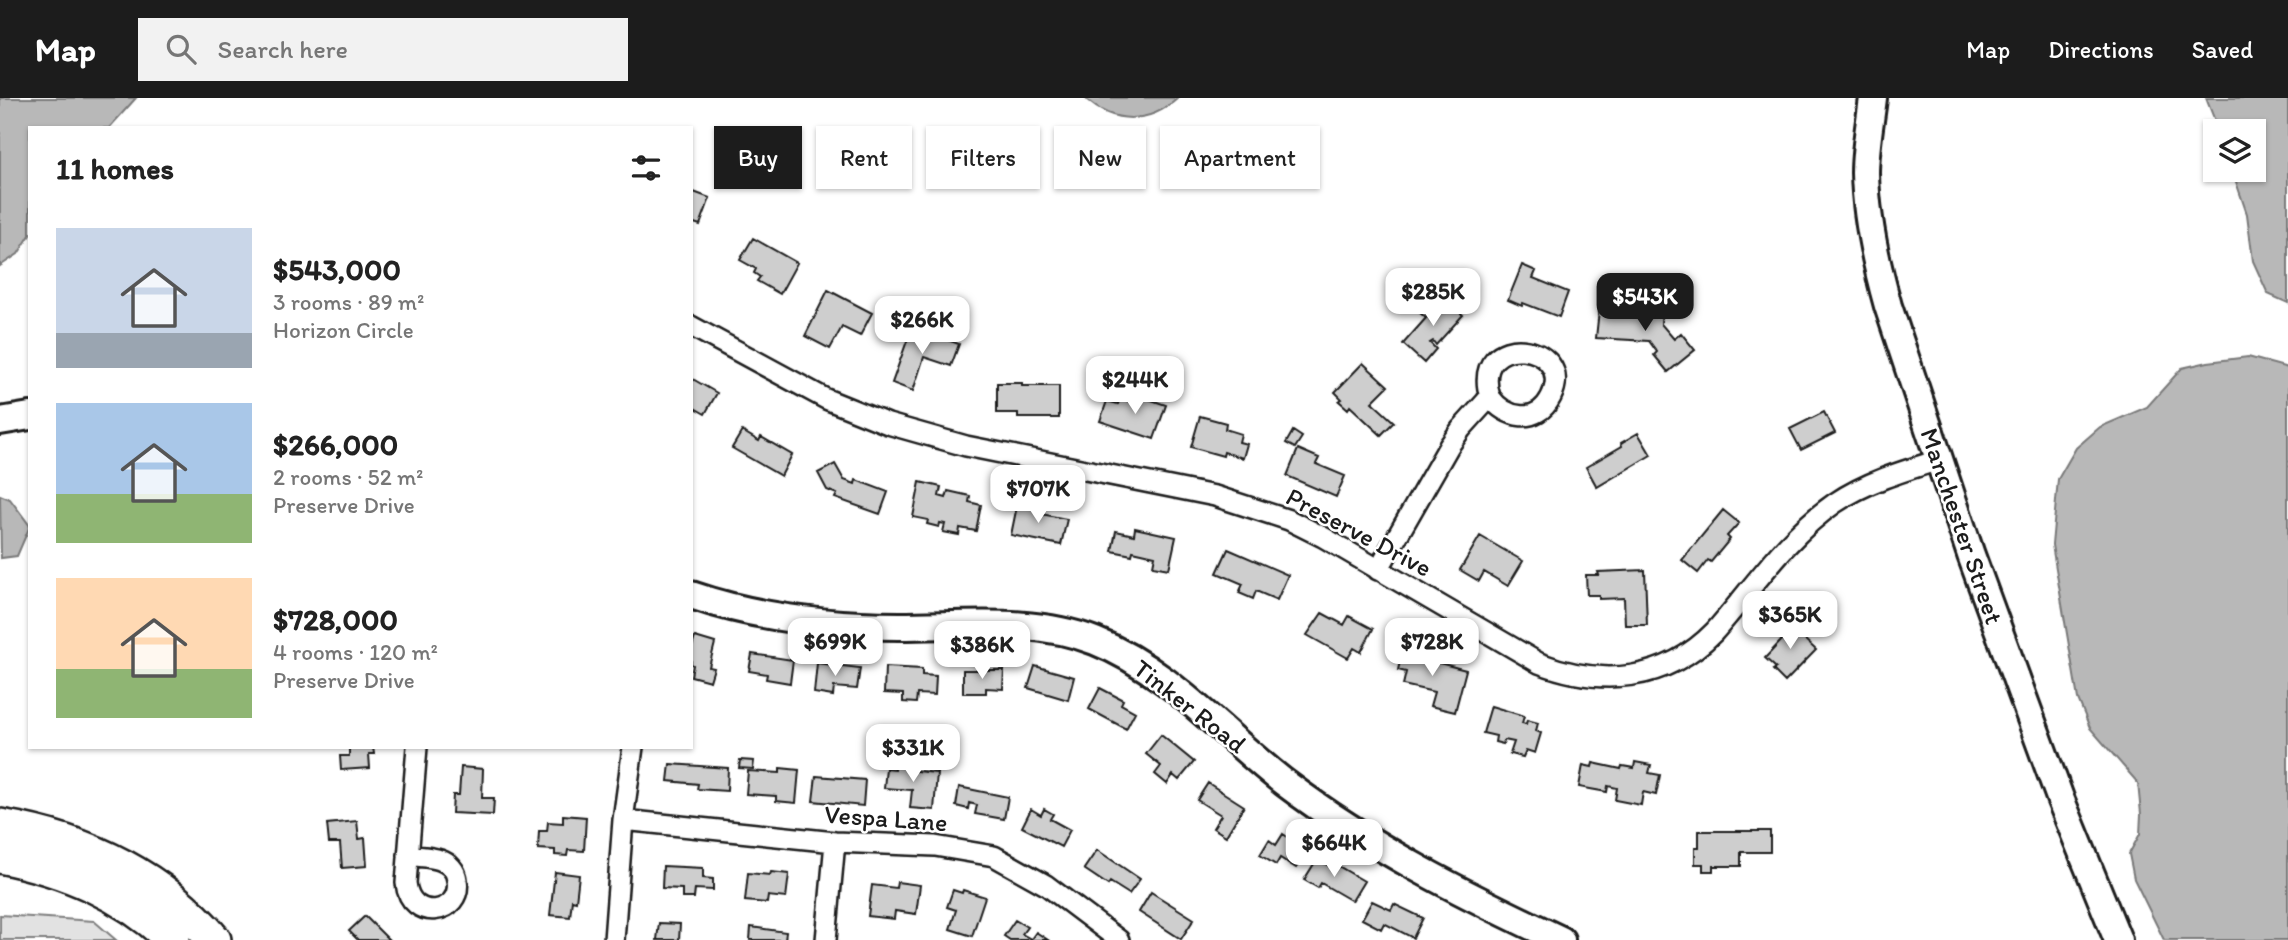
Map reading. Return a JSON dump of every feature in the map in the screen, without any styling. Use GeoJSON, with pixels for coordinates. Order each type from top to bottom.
{"type":"FeatureCollection","features":[{"type":"Feature","properties":{"kind":"highway"},"geometry":{"type":"LineString","coordinates":[[0,826],[51,837],[110,859],[162,891],[214,940]]}},
{"type":"Feature","properties":{"kind":"highway"},"geometry":{"type":"LineString","coordinates":[[0,856],[57,869],[97,886],[133,907],[173,940]]}},
{"type":"Feature","properties":{"kind":"street","name":"Manchester Street"},"geometry":{"type":"LineString","coordinates":[[1873,98],[1865,170],[1869,221],[1877,268],[1888,306],[1971,555],[2060,798],[2118,940]]}},
{"type":"Feature","properties":{"kind":"street","name":"Preserve Drive"},"geometry":{"type":"LineString","coordinates":[[693,327],[826,399],[888,424],[966,446],[1215,496],[1289,520],[1539,663],[1567,673],[1597,678],[1635,675],[1673,662],[1702,645],[1784,548],[1808,524],[1836,503],[1877,481],[1938,460]]}},
{"type":"Feature","properties":{"kind":"street"},"geometry":{"type":"LineString","coordinates":[[1378,570],[1461,429],[1490,397]]}},
{"type":"Feature","properties":{"kind":"street"},"geometry":{"type":"LineString","coordinates":[[0,421],[28,416]]}},
{"type":"Feature","properties":{"kind":"street","name":"Tinker Road"},"geometry":{"type":"LineString","coordinates":[[693,596],[724,606],[801,621],[898,626],[1016,626],[1055,630],[1094,640],[1130,658],[1163,680],[1284,782],[1331,817],[1432,878],[1562,940]]}},
{"type":"Feature","properties":{"kind":"street"},"geometry":{"type":"LineString","coordinates":[[408,855],[417,749]]}},
{"type":"Feature","properties":{"kind":"street"},"geometry":{"type":"LineString","coordinates":[[614,940],[633,749]]}},
{"type":"Feature","properties":{"kind":"street","name":"Vespa Lane"},"geometry":{"type":"LineString","coordinates":[[624,820],[835,842],[935,846],[994,856],[1046,885],[1119,940]]}},
{"type":"Feature","properties":{"kind":"street"},"geometry":{"type":"LineString","coordinates":[[827,940],[835,842]]}},
{"type":"Feature","properties":{"kind":"shaded area"},"geometry":{"type":"Polygon","coordinates":[[[0,98],[136,98],[111,126],[28,126],[28,238],[18,254],[0,266],[0,98]]]}},
{"type":"Feature","properties":{"kind":"shaded area"},"geometry":{"type":"Polygon","coordinates":[[[1085,98],[1178,98],[1156,113],[1132,118],[1107,113],[1085,98]]]}},
{"type":"Feature","properties":{"kind":"shaded area"},"geometry":{"type":"Polygon","coordinates":[[[2206,98],[2288,98],[2288,303],[2268,294],[2253,261],[2247,214],[2236,182],[2266,182],[2266,119],[2214,119],[2206,98]]]}},
{"type":"Feature","properties":{"kind":"shaded area"},"geometry":{"type":"Polygon","coordinates":[[[2248,357],[2288,368],[2288,940],[2164,940],[2134,879],[2129,854],[2140,834],[2138,783],[2090,728],[2078,699],[2052,545],[2058,479],[2076,448],[2100,427],[2147,407],[2182,368],[2248,357]]]}},
{"type":"Feature","properties":{"kind":"shaded area"},"geometry":{"type":"Polygon","coordinates":[[[0,495],[10,499],[28,523],[28,531],[17,556],[1,558],[0,495]]]}},
{"type":"Feature","properties":{"kind":"shaded area"},"geometry":{"type":"Polygon","coordinates":[[[0,915],[94,921],[116,940],[0,940],[0,915]]]}},
{"type":"Feature","properties":{"kind":"building"},"geometry":{"type":"Polygon","coordinates":[[[693,192],[710,198],[700,225],[693,223],[693,192]]]}},
{"type":"Feature","properties":{"kind":"building"},"geometry":{"type":"Polygon","coordinates":[[[753,238],[797,263],[780,294],[757,281],[760,277],[754,273],[756,269],[740,260],[753,238]]]}},
{"type":"Feature","properties":{"kind":"building"},"geometry":{"type":"Polygon","coordinates":[[[1522,265],[1536,271],[1533,278],[1568,292],[1559,317],[1508,300],[1522,265]]]}},
{"type":"Feature","properties":{"kind":"building"},"geometry":{"type":"Polygon","coordinates":[[[828,290],[872,313],[860,336],[842,327],[830,349],[805,336],[828,290]]]}},
{"type":"Feature","properties":{"kind":"building"},"geometry":{"type":"Polygon","coordinates":[[[1444,298],[1463,315],[1436,345],[1433,341],[1430,343],[1436,349],[1424,363],[1403,344],[1426,318],[1420,313],[1432,300],[1437,305],[1444,298]]]}},
{"type":"Feature","properties":{"kind":"building"},"geometry":{"type":"Polygon","coordinates":[[[1639,307],[1662,308],[1661,324],[1674,339],[1681,333],[1695,350],[1668,372],[1654,355],[1657,352],[1649,341],[1596,338],[1599,310],[1639,313],[1639,307]]]}},
{"type":"Feature","properties":{"kind":"building"},"geometry":{"type":"Polygon","coordinates":[[[912,327],[959,344],[951,366],[924,357],[913,391],[892,383],[912,327]]]}},
{"type":"Feature","properties":{"kind":"building"},"geometry":{"type":"Polygon","coordinates":[[[1363,363],[1388,386],[1372,402],[1394,422],[1381,435],[1350,406],[1348,409],[1339,401],[1342,399],[1335,392],[1363,363]]]}},
{"type":"Feature","properties":{"kind":"building"},"geometry":{"type":"Polygon","coordinates":[[[693,379],[717,393],[705,414],[693,407],[693,379]]]}},
{"type":"Feature","properties":{"kind":"building"},"geometry":{"type":"Polygon","coordinates":[[[997,383],[1059,386],[1059,418],[1018,418],[1018,413],[997,413],[997,383]]]}},
{"type":"Feature","properties":{"kind":"building"},"geometry":{"type":"Polygon","coordinates":[[[1143,397],[1166,405],[1154,439],[1100,421],[1107,401],[1118,404],[1120,398],[1140,405],[1143,397]]]}},
{"type":"Feature","properties":{"kind":"building"},"geometry":{"type":"Polygon","coordinates":[[[1824,412],[1835,433],[1801,450],[1790,429],[1824,412]]]}},
{"type":"Feature","properties":{"kind":"building"},"geometry":{"type":"Polygon","coordinates":[[[1200,416],[1226,423],[1225,429],[1241,434],[1239,442],[1247,444],[1243,458],[1224,452],[1223,456],[1191,447],[1200,416]]]}},
{"type":"Feature","properties":{"kind":"building"},"geometry":{"type":"Polygon","coordinates":[[[742,431],[759,441],[761,437],[792,455],[781,476],[732,448],[742,431]]]}},
{"type":"Feature","properties":{"kind":"building"},"geometry":{"type":"Polygon","coordinates":[[[1293,431],[1302,437],[1295,448],[1286,443],[1293,431]]]}},
{"type":"Feature","properties":{"kind":"building"},"geometry":{"type":"Polygon","coordinates":[[[1638,433],[1651,455],[1597,487],[1586,467],[1622,446],[1621,443],[1638,433]]]}},
{"type":"Feature","properties":{"kind":"building"},"geometry":{"type":"Polygon","coordinates":[[[1298,449],[1319,458],[1316,464],[1345,476],[1336,497],[1287,476],[1298,449]]]}},
{"type":"Feature","properties":{"kind":"building"},"geometry":{"type":"Polygon","coordinates":[[[835,464],[844,480],[855,484],[856,480],[888,492],[880,514],[835,498],[837,494],[827,490],[818,473],[835,464]]]}},
{"type":"Feature","properties":{"kind":"building"},"geometry":{"type":"Polygon","coordinates":[[[920,482],[941,487],[939,496],[946,498],[948,491],[970,496],[969,502],[981,505],[976,531],[960,528],[959,535],[943,532],[945,524],[940,523],[939,527],[927,524],[928,520],[913,517],[920,482]]]}},
{"type":"Feature","properties":{"kind":"building"},"geometry":{"type":"Polygon","coordinates":[[[1018,501],[1038,506],[1036,513],[1067,519],[1061,545],[1011,535],[1018,501]]]}},
{"type":"Feature","properties":{"kind":"building"},"geometry":{"type":"Polygon","coordinates":[[[1723,510],[1739,523],[1727,536],[1730,539],[1698,573],[1682,560],[1723,510]]]}},
{"type":"Feature","properties":{"kind":"building"},"geometry":{"type":"Polygon","coordinates":[[[1135,528],[1176,537],[1169,569],[1153,566],[1155,556],[1133,551],[1132,555],[1112,551],[1116,531],[1134,535],[1135,528]]]}},
{"type":"Feature","properties":{"kind":"building"},"geometry":{"type":"Polygon","coordinates":[[[1480,536],[1523,561],[1508,586],[1484,572],[1479,581],[1460,570],[1480,536]]]}},
{"type":"Feature","properties":{"kind":"building"},"geometry":{"type":"Polygon","coordinates":[[[1228,549],[1288,575],[1277,600],[1256,591],[1253,599],[1239,593],[1243,584],[1217,573],[1228,549]]]}},
{"type":"Feature","properties":{"kind":"building"},"geometry":{"type":"Polygon","coordinates":[[[1645,570],[1647,625],[1625,625],[1624,598],[1599,599],[1599,595],[1587,595],[1586,575],[1645,570]]]}},
{"type":"Feature","properties":{"kind":"building"},"geometry":{"type":"Polygon","coordinates":[[[1322,613],[1344,625],[1349,616],[1373,629],[1361,652],[1354,648],[1348,658],[1307,635],[1322,613]]]}},
{"type":"Feature","properties":{"kind":"building"},"geometry":{"type":"Polygon","coordinates":[[[1793,618],[1807,632],[1802,637],[1816,650],[1785,682],[1765,658],[1782,640],[1776,635],[1793,618]]]}},
{"type":"Feature","properties":{"kind":"building"},"geometry":{"type":"Polygon","coordinates":[[[695,637],[715,643],[709,667],[714,668],[710,681],[693,677],[695,637]]]}},
{"type":"Feature","properties":{"kind":"building"},"geometry":{"type":"Polygon","coordinates":[[[1404,644],[1427,650],[1424,659],[1466,670],[1455,712],[1430,706],[1434,692],[1403,685],[1406,672],[1398,670],[1404,644]]]}},
{"type":"Feature","properties":{"kind":"building"},"geometry":{"type":"Polygon","coordinates":[[[752,654],[793,660],[790,683],[766,679],[767,674],[749,671],[752,654]]]}},
{"type":"Feature","properties":{"kind":"building"},"geometry":{"type":"Polygon","coordinates":[[[817,663],[860,668],[857,689],[834,687],[833,696],[814,693],[817,663]]]}},
{"type":"Feature","properties":{"kind":"building"},"geometry":{"type":"Polygon","coordinates":[[[1035,666],[1074,677],[1068,700],[1028,688],[1035,666]]]}},
{"type":"Feature","properties":{"kind":"building"},"geometry":{"type":"Polygon","coordinates":[[[885,667],[922,669],[922,675],[936,676],[935,695],[917,694],[916,703],[903,702],[903,694],[884,693],[885,667]]]}},
{"type":"Feature","properties":{"kind":"building"},"geometry":{"type":"Polygon","coordinates":[[[963,670],[1004,670],[1003,689],[986,688],[986,693],[963,693],[963,670]]]}},
{"type":"Feature","properties":{"kind":"building"},"geometry":{"type":"Polygon","coordinates":[[[1100,688],[1123,700],[1121,704],[1135,712],[1126,729],[1089,709],[1100,688]]]}},
{"type":"Feature","properties":{"kind":"building"},"geometry":{"type":"Polygon","coordinates":[[[1491,706],[1524,716],[1522,723],[1526,724],[1527,720],[1538,723],[1536,731],[1541,733],[1535,753],[1526,750],[1523,757],[1510,754],[1514,742],[1495,742],[1496,736],[1483,733],[1491,706]]]}},
{"type":"Feature","properties":{"kind":"building"},"geometry":{"type":"Polygon","coordinates":[[[1161,735],[1194,762],[1179,780],[1173,775],[1167,784],[1155,774],[1161,766],[1146,754],[1161,735]]]}},
{"type":"Feature","properties":{"kind":"building"},"geometry":{"type":"Polygon","coordinates":[[[349,749],[373,749],[374,754],[369,754],[370,768],[341,770],[340,756],[349,756],[349,749]]]}},
{"type":"Feature","properties":{"kind":"building"},"geometry":{"type":"Polygon","coordinates":[[[896,757],[909,758],[908,770],[937,773],[934,810],[910,808],[912,790],[884,788],[886,768],[895,769],[896,757]]]}},
{"type":"Feature","properties":{"kind":"building"},"geometry":{"type":"Polygon","coordinates":[[[740,760],[754,761],[753,769],[739,768],[740,760]]]}},
{"type":"Feature","properties":{"kind":"building"},"geometry":{"type":"Polygon","coordinates":[[[1635,762],[1651,765],[1649,773],[1660,775],[1656,795],[1643,792],[1641,805],[1615,800],[1617,788],[1608,786],[1607,792],[1579,787],[1583,765],[1592,767],[1593,763],[1621,769],[1622,766],[1634,768],[1635,762]]]}},
{"type":"Feature","properties":{"kind":"building"},"geometry":{"type":"Polygon","coordinates":[[[670,764],[728,768],[727,791],[697,789],[698,784],[668,781],[670,764]]]}},
{"type":"Feature","properties":{"kind":"building"},"geometry":{"type":"Polygon","coordinates":[[[461,767],[483,769],[482,798],[494,798],[493,815],[452,813],[453,795],[459,795],[461,767]]]}},
{"type":"Feature","properties":{"kind":"building"},"geometry":{"type":"Polygon","coordinates":[[[780,768],[799,770],[796,803],[776,801],[776,796],[746,794],[748,771],[780,773],[780,768]]]}},
{"type":"Feature","properties":{"kind":"building"},"geometry":{"type":"Polygon","coordinates":[[[816,776],[865,780],[863,806],[813,801],[816,776]]]}},
{"type":"Feature","properties":{"kind":"building"},"geometry":{"type":"Polygon","coordinates":[[[1208,783],[1244,806],[1226,836],[1213,828],[1221,815],[1197,800],[1208,783]]]}},
{"type":"Feature","properties":{"kind":"building"},"geometry":{"type":"Polygon","coordinates":[[[959,787],[1008,797],[1004,819],[975,814],[977,805],[969,803],[968,809],[956,806],[959,787]]]}},
{"type":"Feature","properties":{"kind":"building"},"geometry":{"type":"Polygon","coordinates":[[[1031,809],[1041,815],[1044,809],[1053,814],[1050,819],[1070,830],[1061,847],[1022,827],[1031,809]]]}},
{"type":"Feature","properties":{"kind":"building"},"geometry":{"type":"Polygon","coordinates":[[[563,815],[586,817],[584,851],[568,850],[567,856],[555,855],[555,850],[538,849],[539,831],[547,831],[548,822],[563,823],[563,815]]]}},
{"type":"Feature","properties":{"kind":"building"},"geometry":{"type":"Polygon","coordinates":[[[357,821],[359,839],[365,838],[367,866],[342,868],[340,843],[329,843],[327,824],[357,821]]]}},
{"type":"Feature","properties":{"kind":"building"},"geometry":{"type":"Polygon","coordinates":[[[1699,831],[1770,831],[1770,852],[1741,852],[1741,866],[1713,866],[1713,871],[1703,871],[1703,864],[1695,864],[1699,831]]]}},
{"type":"Feature","properties":{"kind":"building"},"geometry":{"type":"Polygon","coordinates":[[[1283,834],[1308,850],[1296,868],[1280,858],[1276,865],[1260,855],[1269,840],[1276,845],[1283,834]]]}},
{"type":"Feature","properties":{"kind":"building"},"geometry":{"type":"Polygon","coordinates":[[[1097,850],[1140,879],[1129,894],[1110,882],[1108,885],[1084,869],[1097,850]]]}},
{"type":"Feature","properties":{"kind":"building"},"geometry":{"type":"Polygon","coordinates":[[[1317,859],[1331,867],[1333,863],[1364,881],[1352,901],[1321,883],[1318,888],[1304,880],[1317,859]]]}},
{"type":"Feature","properties":{"kind":"building"},"geometry":{"type":"Polygon","coordinates":[[[663,866],[703,868],[703,878],[713,879],[713,890],[695,889],[694,898],[682,898],[682,889],[662,888],[663,866]]]}},
{"type":"Feature","properties":{"kind":"building"},"geometry":{"type":"Polygon","coordinates":[[[555,872],[579,875],[576,901],[572,900],[570,917],[550,915],[555,872]]]}},
{"type":"Feature","properties":{"kind":"building"},"geometry":{"type":"Polygon","coordinates":[[[771,872],[789,874],[786,898],[768,896],[767,903],[745,901],[748,873],[770,875],[771,872]]]}},
{"type":"Feature","properties":{"kind":"building"},"geometry":{"type":"Polygon","coordinates":[[[897,882],[920,885],[916,914],[895,911],[894,919],[868,916],[872,885],[896,888],[897,882]]]}},
{"type":"Feature","properties":{"kind":"building"},"geometry":{"type":"Polygon","coordinates":[[[953,890],[962,893],[963,890],[985,897],[972,936],[950,929],[956,910],[947,907],[953,890]]]}},
{"type":"Feature","properties":{"kind":"building"},"geometry":{"type":"Polygon","coordinates":[[[1151,892],[1194,919],[1181,939],[1139,912],[1151,892]]]}},
{"type":"Feature","properties":{"kind":"building"},"geometry":{"type":"Polygon","coordinates":[[[1372,901],[1391,910],[1394,904],[1423,918],[1413,938],[1384,923],[1381,929],[1362,919],[1372,901]]]}},
{"type":"Feature","properties":{"kind":"building"},"geometry":{"type":"Polygon","coordinates":[[[365,916],[389,940],[358,940],[349,931],[365,916]]]}},
{"type":"Feature","properties":{"kind":"building"},"geometry":{"type":"Polygon","coordinates":[[[1015,920],[1027,927],[1022,934],[1031,939],[1036,932],[1048,940],[1010,940],[1004,936],[1015,920]]]}},
{"type":"Feature","properties":{"kind":"building"},"geometry":{"type":"Polygon","coordinates":[[[659,923],[680,924],[679,940],[657,940],[659,923]]]}},
{"type":"Feature","properties":{"kind":"building"},"geometry":{"type":"Polygon","coordinates":[[[751,927],[786,932],[785,940],[750,940],[751,927]]]}}]}
